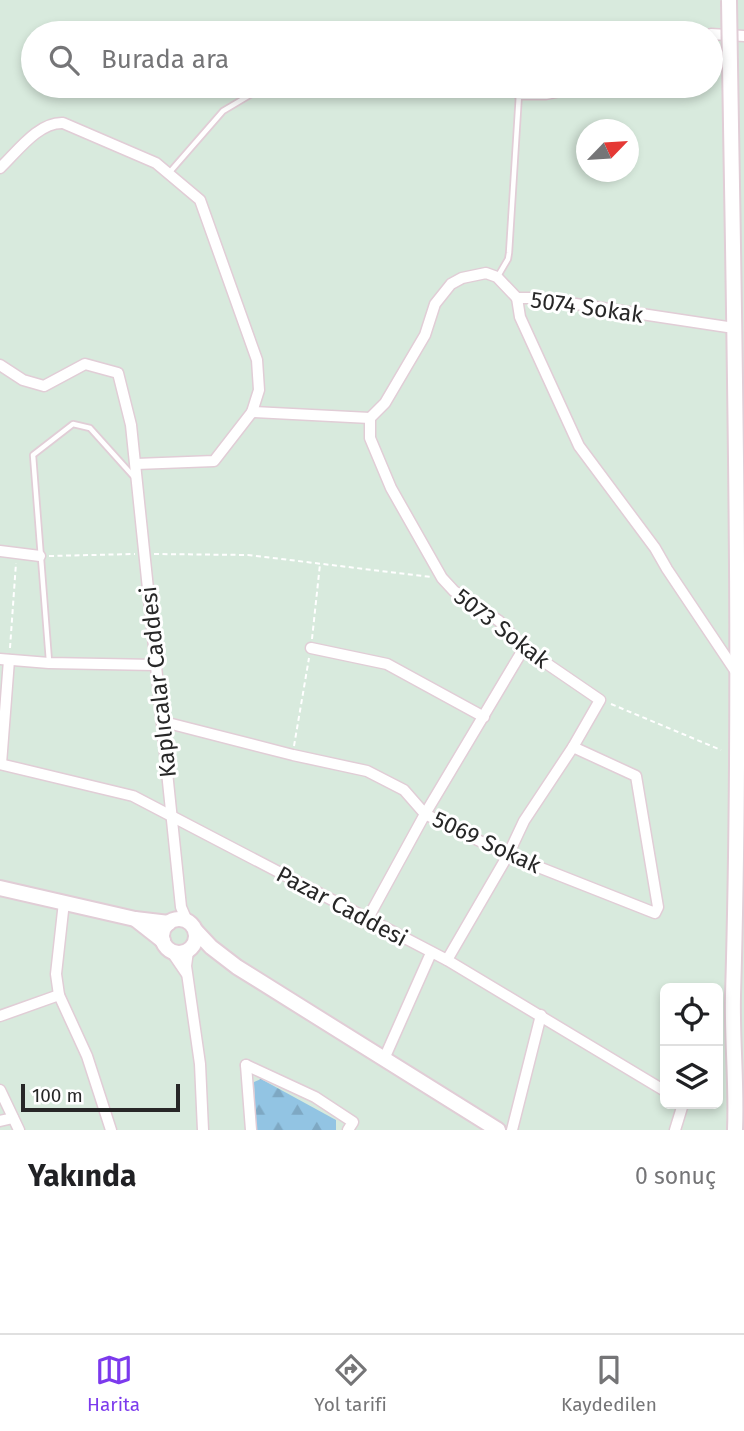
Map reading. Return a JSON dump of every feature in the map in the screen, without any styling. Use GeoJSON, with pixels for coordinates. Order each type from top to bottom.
{"type":"FeatureCollection","features":[{"type":"Feature","properties":{"kind":"main road"},"geometry":{"type":"LineString","coordinates":[[729,0],[738,831],[732,1040],[734,1130]]}},
{"type":"Feature","properties":{"kind":"main road"},"geometry":{"type":"LineString","coordinates":[[0,888],[135,919],[170,922],[182,919],[237,967],[489,1128]]}},
{"type":"Feature","properties":{"kind":"main road"},"geometry":{"type":"LineString","coordinates":[[135,919],[180,954],[188,951],[196,940],[191,926]]}},
{"type":"Feature","properties":{"kind":"main road"},"geometry":{"type":"LineString","coordinates":[[167,946],[164,930],[170,922]]}},
{"type":"Feature","properties":{"kind":"main road"},"geometry":{"type":"LineString","coordinates":[[188,951],[237,967]]}},
{"type":"Feature","properties":{"kind":"street"},"geometry":{"type":"LineString","coordinates":[[723,35],[744,36]]}},
{"type":"Feature","properties":{"kind":"street"},"geometry":{"type":"LineString","coordinates":[[0,168],[43,128],[53,123],[63,123],[156,163],[200,200],[257,360],[259,390],[253,412],[214,461],[136,464]]}},
{"type":"Feature","properties":{"kind":"street"},"geometry":{"type":"LineString","coordinates":[[442,578],[391,488],[370,438],[370,418],[385,403],[425,334],[435,304],[443,292],[462,278],[474,274],[486,273],[497,277]]}},
{"type":"Feature","properties":{"kind":"street","name":"5074 Sokak"},"geometry":{"type":"LineString","coordinates":[[497,277],[517,298],[536,298],[734,328]]}},
{"type":"Feature","properties":{"kind":"street"},"geometry":{"type":"LineString","coordinates":[[517,298],[520,317],[579,446],[655,548],[736,673]]}},
{"type":"Feature","properties":{"kind":"street","name":"Kaplıcalar Caddesi"},"geometry":{"type":"LineString","coordinates":[[0,365],[23,380],[44,386],[85,364],[118,373],[131,425],[136,464],[181,900],[184,916],[191,926]]}},
{"type":"Feature","properties":{"kind":"street"},"geometry":{"type":"LineString","coordinates":[[253,412],[370,418]]}},
{"type":"Feature","properties":{"kind":"street"},"geometry":{"type":"LineString","coordinates":[[0,551],[40,556]]}},
{"type":"Feature","properties":{"kind":"street","name":"5073 Sokak"},"geometry":{"type":"LineString","coordinates":[[442,578],[454,591],[499,621],[524,648],[600,700]]}},
{"type":"Feature","properties":{"kind":"street"},"geometry":{"type":"LineString","coordinates":[[311,648],[387,664],[484,717]]}},
{"type":"Feature","properties":{"kind":"street"},"geometry":{"type":"LineString","coordinates":[[367,920],[425,814],[524,648]]}},
{"type":"Feature","properties":{"kind":"street"},"geometry":{"type":"LineString","coordinates":[[0,764],[5,659],[49,663],[155,665]]}},
{"type":"Feature","properties":{"kind":"street"},"geometry":{"type":"LineString","coordinates":[[447,960],[508,855],[524,821],[573,747],[600,700]]}},
{"type":"Feature","properties":{"kind":"street","name":"5069 Sokak"},"geometry":{"type":"LineString","coordinates":[[163,722],[368,771],[404,790],[425,814],[508,855],[655,913],[658,907],[636,776],[573,747]]}},
{"type":"Feature","properties":{"kind":"street","name":"Pazar Caddesi"},"geometry":{"type":"LineString","coordinates":[[0,764],[133,796],[447,960],[660,1088]]}},
{"type":"Feature","properties":{"kind":"street"},"geometry":{"type":"LineString","coordinates":[[170,922],[181,900]]}},
{"type":"Feature","properties":{"kind":"street"},"geometry":{"type":"LineString","coordinates":[[64,902],[56,974],[59,995],[87,1056],[111,1130]]}},
{"type":"Feature","properties":{"kind":"street"},"geometry":{"type":"LineString","coordinates":[[167,946],[188,977]]}},
{"type":"Feature","properties":{"kind":"street"},"geometry":{"type":"LineString","coordinates":[[188,951],[186,966],[200,1064],[203,1130]]}},
{"type":"Feature","properties":{"kind":"street"},"geometry":{"type":"LineString","coordinates":[[384,1059],[431,953]]}},
{"type":"Feature","properties":{"kind":"street"},"geometry":{"type":"LineString","coordinates":[[0,1016],[59,995]]}},
{"type":"Feature","properties":{"kind":"street"},"geometry":{"type":"LineString","coordinates":[[512,1130],[541,1015]]}},
{"type":"Feature","properties":{"kind":"street"},"geometry":{"type":"LineString","coordinates":[[251,1130],[246,1065],[315,1097],[350,1126]]}},
{"type":"Feature","properties":{"kind":"street"},"geometry":{"type":"LineString","coordinates":[[0,1090],[19,1130]]}},
{"type":"Feature","properties":{"kind":"street"},"geometry":{"type":"LineString","coordinates":[[675,1130],[681,1109]]}},
{"type":"Feature","properties":{"kind":"street"},"geometry":{"type":"LineString","coordinates":[[0,1121],[13,1118]]}},
{"type":"Feature","properties":{"kind":"lane"},"geometry":{"type":"LineString","coordinates":[[169,174],[223,111],[245,98]]}},
{"type":"Feature","properties":{"kind":"lane"},"geometry":{"type":"LineString","coordinates":[[497,277],[508,260],[509,253],[519,98]]}},
{"type":"Feature","properties":{"kind":"lane"},"geometry":{"type":"LineString","coordinates":[[49,663],[33,455],[74,424],[90,429],[137,481]]}},
{"type":"Feature","properties":{"kind":"path"},"geometry":{"type":"LineString","coordinates":[[5,659],[16,553]]}},
{"type":"Feature","properties":{"kind":"path","name":"5073 Sokak"},"geometry":{"type":"LineString","coordinates":[[40,556],[144,553],[248,555],[442,578]]}},
{"type":"Feature","properties":{"kind":"path"},"geometry":{"type":"LineString","coordinates":[[293,755],[311,648],[320,563]]}},
{"type":"Feature","properties":{"kind":"path"},"geometry":{"type":"LineString","coordinates":[[600,700],[721,750]]}},
{"type":"Feature","properties":{"kind":"green space"},"geometry":{"type":"Polygon","coordinates":[[[261,1079],[336,1120],[336,1130],[256,1130],[254,1082],[261,1079]]]}}]}
